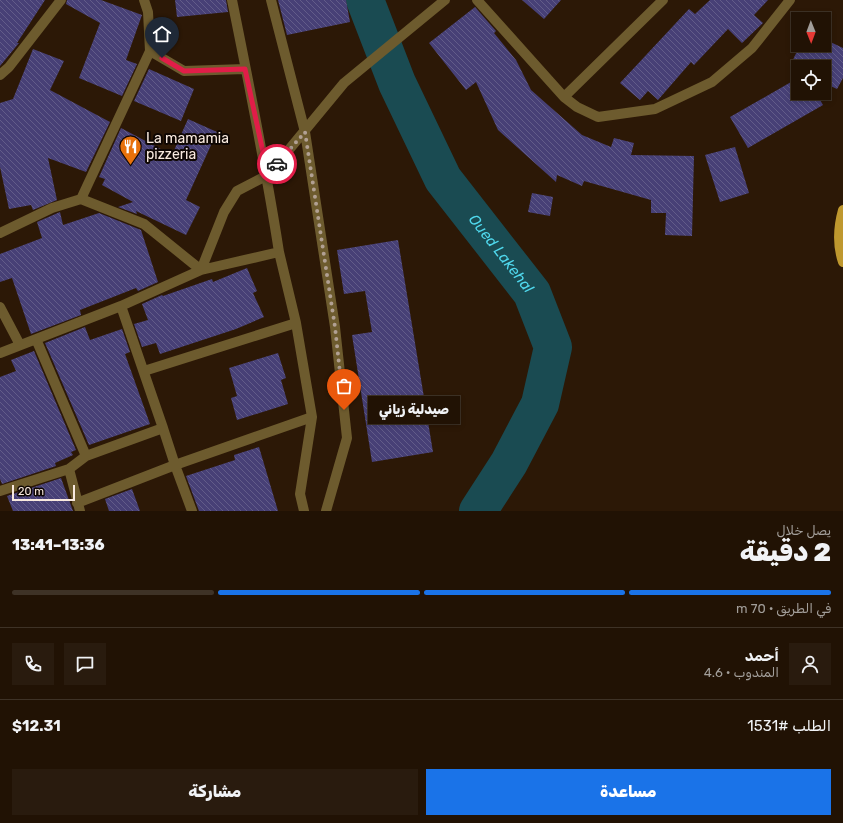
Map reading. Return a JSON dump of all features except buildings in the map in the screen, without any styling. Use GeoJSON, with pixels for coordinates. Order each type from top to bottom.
{"type":"FeatureCollection","features":[{"type":"Feature","properties":{"kind":"main road"},"geometry":{"type":"LineString","coordinates":[[843,210],[838,236],[839,248],[843,262]]}},
{"type":"Feature","properties":{"kind":"street"},"geometry":{"type":"LineString","coordinates":[[0,75],[9,67],[62,0]]}},
{"type":"Feature","properties":{"kind":"street"},"geometry":{"type":"LineString","coordinates":[[81,199],[150,51],[148,12],[144,0]]}},
{"type":"Feature","properties":{"kind":"street"},"geometry":{"type":"LineString","coordinates":[[232,0],[268,175],[279,252],[296,323],[312,417],[300,494],[304,511]]}},
{"type":"Feature","properties":{"kind":"street"},"geometry":{"type":"LineString","coordinates":[[271,0],[305,132],[335,327],[347,438],[326,511]]}},
{"type":"Feature","properties":{"kind":"street"},"geometry":{"type":"LineString","coordinates":[[201,270],[224,212],[237,191],[268,175],[344,83],[415,23],[445,0]]}},
{"type":"Feature","properties":{"kind":"street"},"geometry":{"type":"LineString","coordinates":[[477,0],[564,97],[577,107],[598,117],[655,109],[712,82],[752,48],[790,0]]}},
{"type":"Feature","properties":{"kind":"street"},"geometry":{"type":"LineString","coordinates":[[564,97],[663,0]]}},
{"type":"Feature","properties":{"kind":"street"},"geometry":{"type":"LineString","coordinates":[[150,51],[184,71],[245,69]]}},
{"type":"Feature","properties":{"kind":"street"},"geometry":{"type":"LineString","coordinates":[[0,233],[52,208],[81,199],[144,224],[201,270]]}},
{"type":"Feature","properties":{"kind":"street"},"geometry":{"type":"LineString","coordinates":[[0,353],[121,306],[201,270],[279,252]]}},
{"type":"Feature","properties":{"kind":"street"},"geometry":{"type":"LineString","coordinates":[[0,306],[20,345]]}},
{"type":"Feature","properties":{"kind":"street"},"geometry":{"type":"LineString","coordinates":[[121,306],[192,511]]}},
{"type":"Feature","properties":{"kind":"street"},"geometry":{"type":"LineString","coordinates":[[144,371],[296,323]]}},
{"type":"Feature","properties":{"kind":"street"},"geometry":{"type":"LineString","coordinates":[[36,339],[86,456]]}},
{"type":"Feature","properties":{"kind":"street"},"geometry":{"type":"LineString","coordinates":[[69,469],[79,507],[175,465],[312,417]]}},
{"type":"Feature","properties":{"kind":"street"},"geometry":{"type":"LineString","coordinates":[[0,491],[69,469],[86,456],[163,428]]}},
{"type":"Feature","properties":{"kind":"waterway","name":"Oued Lakehal"},"geometry":{"type":"LineString","coordinates":[[365,0],[397,83],[443,179],[532,293],[553,347],[540,404],[509,463],[478,511]]}},
{"type":"Feature","properties":{"kind":"way so far"},"geometry":{"type":"LineString","coordinates":[[277,164],[305,132],[335,327],[344,410]]}},
{"type":"Feature","properties":{"kind":"place","name":"La mamamia pizzeria"},"geometry":{"type":"Point","coordinates":[131,166]}},
{"type":"Feature","properties":{"kind":"place","name":"صيدلية زياني"},"geometry":{"type":"Point","coordinates":[344,410]}},
{"type":"Feature","properties":{"kind":"route"},"geometry":{"type":"LineString","coordinates":[[162,58],[184,71],[245,69],[268,175],[277,164]]}}]}
